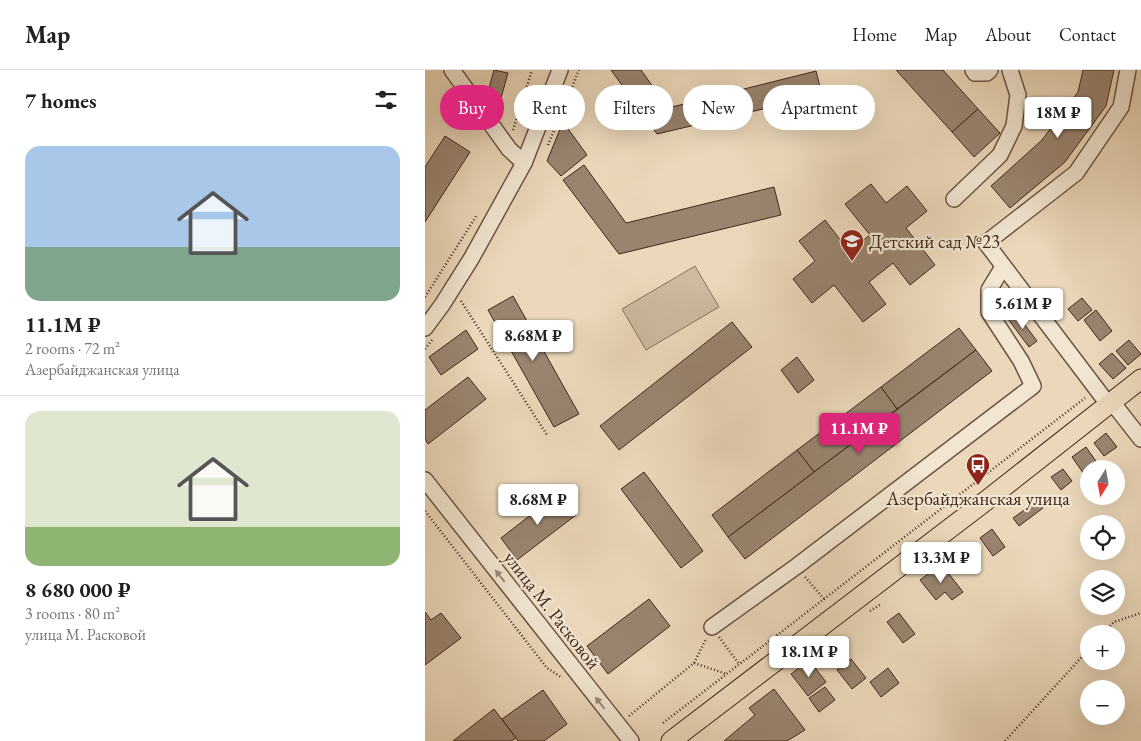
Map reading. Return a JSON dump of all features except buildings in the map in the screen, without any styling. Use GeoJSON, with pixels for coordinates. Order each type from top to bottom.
{"type":"FeatureCollection","features":[{"type":"Feature","properties":{"kind":"main road"},"geometry":{"type":"LineString","coordinates":[[671,741],[963,518],[1106,399],[1141,379]]}},
{"type":"Feature","properties":{"kind":"street"},"geometry":{"type":"LineString","coordinates":[[452,70],[509,149],[524,163]]}},
{"type":"Feature","properties":{"kind":"street"},"geometry":{"type":"LineString","coordinates":[[425,328],[471,259],[524,163],[560,70]]}},
{"type":"Feature","properties":{"kind":"street"},"geometry":{"type":"LineString","coordinates":[[973,70],[975,72],[987,73],[990,70]]}},
{"type":"Feature","properties":{"kind":"street"},"geometry":{"type":"LineString","coordinates":[[954,199],[999,155],[1014,126],[1018,95],[1010,70]]}},
{"type":"Feature","properties":{"kind":"street"},"geometry":{"type":"LineString","coordinates":[[1128,70],[1121,107],[1076,173],[986,243],[1106,399],[1141,439]]}},
{"type":"Feature","properties":{"kind":"street"},"geometry":{"type":"LineString","coordinates":[[712,628],[797,566],[1033,386],[1021,361],[989,312],[989,290],[1003,266]]}},
{"type":"Feature","properties":{"kind":"street","name":"улица М. Расковой"},"geometry":{"type":"LineString","coordinates":[[425,480],[631,741]]}},
{"type":"Feature","properties":{"kind":"path"},"geometry":{"type":"LineString","coordinates":[[509,149],[532,70]]}},
{"type":"Feature","properties":{"kind":"path"},"geometry":{"type":"LineString","coordinates":[[425,296],[477,215]]}},
{"type":"Feature","properties":{"kind":"path"},"geometry":{"type":"LineString","coordinates":[[461,301],[547,435]]}},
{"type":"Feature","properties":{"kind":"path"},"geometry":{"type":"LineString","coordinates":[[663,724],[1086,398],[1106,399]]}},
{"type":"Feature","properties":{"kind":"path"},"geometry":{"type":"LineString","coordinates":[[425,511],[547,668]]}},
{"type":"Feature","properties":{"kind":"path"},"geometry":{"type":"LineString","coordinates":[[797,566],[824,599]]}},
{"type":"Feature","properties":{"kind":"path"},"geometry":{"type":"LineString","coordinates":[[1111,625],[1114,622],[1141,613]]}},
{"type":"Feature","properties":{"kind":"path"},"geometry":{"type":"LineString","coordinates":[[712,628],[739,664]]}},
{"type":"Feature","properties":{"kind":"path"},"geometry":{"type":"LineString","coordinates":[[617,725],[694,663],[703,645]]}},
{"type":"Feature","properties":{"kind":"path"},"geometry":{"type":"LineString","coordinates":[[1005,741],[1080,659]]}},
{"type":"Feature","properties":{"kind":"path"},"geometry":{"type":"LineString","coordinates":[[694,663],[727,674]]}},
{"type":"Feature","properties":{"kind":"shaded area"},"geometry":{"type":"Polygon","coordinates":[[[695,266],[719,307],[646,350],[622,309],[695,266]]]}},
{"type":"Feature","properties":{"kind":"place","name":"Детский сад №23"},"geometry":{"type":"Point","coordinates":[852,262]}},
{"type":"Feature","properties":{"kind":"place","name":"Азербайджанская улица"},"geometry":{"type":"Point","coordinates":[978,486]}}]}
